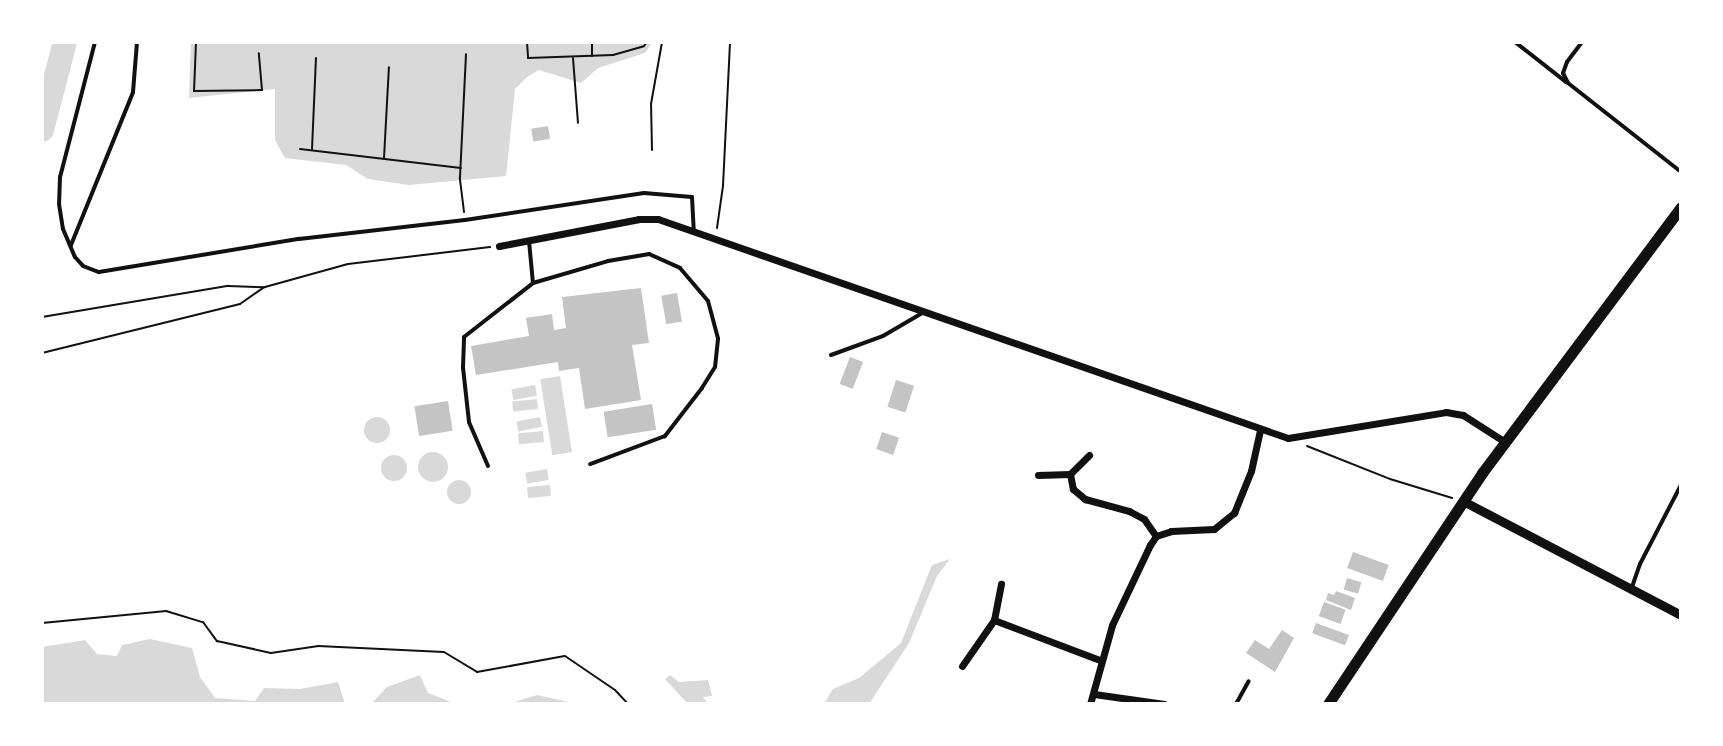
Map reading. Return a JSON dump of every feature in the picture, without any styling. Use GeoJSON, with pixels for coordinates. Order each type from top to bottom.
{"type":"FeatureCollection","features":[{"type":"Feature","properties":{"kind":"main road"},"geometry":{"type":"LineString","coordinates":[[1328,704],[1463,501],[1681,207]]}},
{"type":"Feature","properties":{"kind":"street"},"geometry":{"type":"LineString","coordinates":[[499,246],[639,219],[658,219],[1288,438],[1446,412],[1463,415],[1505,442]]}},
{"type":"Feature","properties":{"kind":"street"},"geometry":{"type":"LineString","coordinates":[[1090,704],[1100,660],[1128,591],[1156,536],[1171,531],[1214,529],[1234,513],[1247,482],[1260,430]]}},
{"type":"Feature","properties":{"kind":"street"},"geometry":{"type":"LineString","coordinates":[[1038,475],[1070,474],[1089,455]]}},
{"type":"Feature","properties":{"kind":"street"},"geometry":{"type":"LineString","coordinates":[[1070,474],[1073,489],[1085,499],[1129,511],[1144,519],[1156,536]]}},
{"type":"Feature","properties":{"kind":"street"},"geometry":{"type":"LineString","coordinates":[[1463,501],[1681,615]]}},
{"type":"Feature","properties":{"kind":"street"},"geometry":{"type":"LineString","coordinates":[[962,666],[994,620],[1001,584]]}},
{"type":"Feature","properties":{"kind":"street"},"geometry":{"type":"LineString","coordinates":[[994,620],[1100,660]]}},
{"type":"Feature","properties":{"kind":"street"},"geometry":{"type":"LineString","coordinates":[[1094,694],[1164,704]]}},
{"type":"Feature","properties":{"kind":"lane"},"geometry":{"type":"LineString","coordinates":[[95,42],[60,177],[59,204],[70,247],[83,266],[99,272],[299,239],[465,220],[644,193],[692,197],[694,231]]}},
{"type":"Feature","properties":{"kind":"lane"},"geometry":{"type":"LineString","coordinates":[[70,247],[133,92],[137,42]]}},
{"type":"Feature","properties":{"kind":"lane"},"geometry":{"type":"LineString","coordinates":[[1515,42],[1681,172]]}},
{"type":"Feature","properties":{"kind":"lane"},"geometry":{"type":"LineString","coordinates":[[1568,83],[1563,73],[1582,42]]}},
{"type":"Feature","properties":{"kind":"lane"},"geometry":{"type":"LineString","coordinates":[[529,241],[533,283]]}},
{"type":"Feature","properties":{"kind":"lane"},"geometry":{"type":"LineString","coordinates":[[488,466],[469,422],[463,368],[464,337],[533,283],[608,261],[649,254],[680,268],[708,301],[718,339],[715,367],[665,436],[590,464]]}},
{"type":"Feature","properties":{"kind":"lane"},"geometry":{"type":"LineString","coordinates":[[831,355],[883,336],[924,312]]}},
{"type":"Feature","properties":{"kind":"lane"},"geometry":{"type":"LineString","coordinates":[[1632,589],[1640,564],[1681,485]]}},
{"type":"Feature","properties":{"kind":"lane"},"geometry":{"type":"LineString","coordinates":[[1236,704],[1249,681]]}},
{"type":"Feature","properties":{"kind":"path"},"geometry":{"type":"LineString","coordinates":[[196,42],[194,91],[262,90],[259,53]]}},
{"type":"Feature","properties":{"kind":"path"},"geometry":{"type":"LineString","coordinates":[[527,42],[528,58],[613,55],[644,46],[647,42]]}},
{"type":"Feature","properties":{"kind":"path"},"geometry":{"type":"LineString","coordinates":[[592,42],[592,56]]}},
{"type":"Feature","properties":{"kind":"path"},"geometry":{"type":"LineString","coordinates":[[652,150],[651,104],[662,42]]}},
{"type":"Feature","properties":{"kind":"path"},"geometry":{"type":"LineString","coordinates":[[715,239],[723,186],[730,42]]}},
{"type":"Feature","properties":{"kind":"path"},"geometry":{"type":"LineString","coordinates":[[465,220],[461,168],[466,54]]}},
{"type":"Feature","properties":{"kind":"path"},"geometry":{"type":"LineString","coordinates":[[573,57],[578,123]]}},
{"type":"Feature","properties":{"kind":"path"},"geometry":{"type":"LineString","coordinates":[[312,151],[316,58]]}},
{"type":"Feature","properties":{"kind":"path"},"geometry":{"type":"LineString","coordinates":[[384,159],[389,67]]}},
{"type":"Feature","properties":{"kind":"path"},"geometry":{"type":"LineString","coordinates":[[300,149],[461,168]]}},
{"type":"Feature","properties":{"kind":"path"},"geometry":{"type":"LineString","coordinates":[[42,317],[228,286],[265,287],[348,264],[499,246]]}},
{"type":"Feature","properties":{"kind":"path"},"geometry":{"type":"LineString","coordinates":[[42,353],[240,304],[265,287]]}},
{"type":"Feature","properties":{"kind":"path"},"geometry":{"type":"LineString","coordinates":[[1288,438],[1390,479],[1463,501]]}},
{"type":"Feature","properties":{"kind":"path"},"geometry":{"type":"LineString","coordinates":[[42,623],[166,611],[203,622],[217,641],[271,653],[318,646],[444,652],[477,672],[565,656],[615,690],[628,704]]}},
{"type":"Feature","properties":{"kind":"shaded area"},"geometry":{"type":"Polygon","coordinates":[[[191,42],[652,43],[645,53],[598,68],[581,83],[539,70],[527,77],[515,89],[506,176],[409,185],[368,179],[346,165],[285,158],[275,140],[275,89],[189,98],[191,42]]]}},
{"type":"Feature","properties":{"kind":"shaded area"},"geometry":{"type":"Polygon","coordinates":[[[560,376],[572,452],[552,455],[540,379],[560,376]]]}},
{"type":"Feature","properties":{"kind":"shaded area"},"geometry":{"type":"Polygon","coordinates":[[[535,385],[537,396],[513,400],[511,389],[535,385]]]}},
{"type":"Feature","properties":{"kind":"shaded area"},"geometry":{"type":"Polygon","coordinates":[[[537,399],[538,409],[513,412],[512,402],[537,399]]]}},
{"type":"Feature","properties":{"kind":"shaded area"},"geometry":{"type":"Polygon","coordinates":[[[377,417],[386,421],[390,430],[386,439],[377,443],[368,439],[364,430],[368,421],[377,417]]]}},
{"type":"Feature","properties":{"kind":"shaded area"},"geometry":{"type":"Polygon","coordinates":[[[540,417],[542,427],[518,431],[516,422],[540,417]]]}},
{"type":"Feature","properties":{"kind":"shaded area"},"geometry":{"type":"Polygon","coordinates":[[[543,431],[544,442],[519,444],[518,433],[543,431]]]}},
{"type":"Feature","properties":{"kind":"shaded area"},"geometry":{"type":"Polygon","coordinates":[[[433,452],[444,456],[448,467],[444,478],[433,482],[422,478],[418,467],[422,456],[433,452]]]}},
{"type":"Feature","properties":{"kind":"shaded area"},"geometry":{"type":"Polygon","coordinates":[[[394,455],[403,459],[407,468],[403,477],[394,481],[385,477],[381,468],[385,459],[394,455]]]}},
{"type":"Feature","properties":{"kind":"shaded area"},"geometry":{"type":"Polygon","coordinates":[[[547,469],[549,480],[527,484],[525,473],[547,469]]]}},
{"type":"Feature","properties":{"kind":"shaded area"},"geometry":{"type":"Polygon","coordinates":[[[459,480],[468,483],[471,492],[468,501],[459,504],[450,501],[447,492],[450,483],[459,480]]]}},
{"type":"Feature","properties":{"kind":"shaded area"},"geometry":{"type":"Polygon","coordinates":[[[550,485],[551,496],[528,498],[527,487],[550,485]]]}},
{"type":"Feature","properties":{"kind":"shaded area"},"geometry":{"type":"Polygon","coordinates":[[[950,559],[937,576],[909,643],[869,704],[824,704],[833,689],[859,678],[901,643],[932,565],[950,559]]]}},
{"type":"Feature","properties":{"kind":"shaded area"},"geometry":{"type":"Polygon","coordinates":[[[150,639],[192,648],[200,677],[215,698],[255,701],[264,688],[300,689],[338,682],[345,704],[42,704],[42,647],[85,640],[97,654],[117,656],[122,645],[150,639]]]}},
{"type":"Feature","properties":{"kind":"shaded area"},"geometry":{"type":"Polygon","coordinates":[[[420,675],[428,693],[456,704],[371,704],[387,687],[420,675]]]}},
{"type":"Feature","properties":{"kind":"shaded area"},"geometry":{"type":"Polygon","coordinates":[[[670,675],[679,682],[708,680],[712,696],[703,697],[708,704],[688,704],[665,679],[670,675]]]}},
{"type":"Feature","properties":{"kind":"shaded area"},"geometry":{"type":"Polygon","coordinates":[[[537,695],[573,703],[575,704],[508,704],[537,695]]]}},
{"type":"Feature","properties":{"kind":"building"},"geometry":{"type":"Polygon","coordinates":[[[548,126],[550,139],[533,141],[531,129],[548,126]]]}},
{"type":"Feature","properties":{"kind":"building"},"geometry":{"type":"Polygon","coordinates":[[[641,288],[649,343],[632,345],[641,400],[585,409],[579,368],[559,371],[558,362],[476,375],[471,346],[529,336],[526,318],[552,314],[554,330],[566,328],[562,297],[641,288]]]}},
{"type":"Feature","properties":{"kind":"building"},"geometry":{"type":"Polygon","coordinates":[[[677,293],[682,322],[666,324],[661,296],[677,293]]]}},
{"type":"Feature","properties":{"kind":"building"},"geometry":{"type":"Polygon","coordinates":[[[850,357],[863,362],[853,389],[840,384],[850,357]]]}},
{"type":"Feature","properties":{"kind":"building"},"geometry":{"type":"Polygon","coordinates":[[[896,380],[914,386],[905,413],[887,407],[896,380]]]}},
{"type":"Feature","properties":{"kind":"building"},"geometry":{"type":"Polygon","coordinates":[[[448,401],[453,431],[419,436],[414,406],[448,401]]]}},
{"type":"Feature","properties":{"kind":"building"},"geometry":{"type":"Polygon","coordinates":[[[652,404],[656,430],[608,437],[604,412],[652,404]]]}},
{"type":"Feature","properties":{"kind":"building"},"geometry":{"type":"Polygon","coordinates":[[[882,432],[899,438],[893,455],[876,449],[882,432]]]}},
{"type":"Feature","properties":{"kind":"building"},"geometry":{"type":"Polygon","coordinates":[[[1353,552],[1389,565],[1383,581],[1347,568],[1353,552]]]}},
{"type":"Feature","properties":{"kind":"building"},"geometry":{"type":"Polygon","coordinates":[[[1347,578],[1361,582],[1358,594],[1344,590],[1347,578]]]}},
{"type":"Feature","properties":{"kind":"building"},"geometry":{"type":"Polygon","coordinates":[[[1336,591],[1355,598],[1351,610],[1326,600],[1328,593],[1334,595],[1336,591]]]}},
{"type":"Feature","properties":{"kind":"building"},"geometry":{"type":"Polygon","coordinates":[[[1324,602],[1346,610],[1340,624],[1319,616],[1324,602]]]}},
{"type":"Feature","properties":{"kind":"building"},"geometry":{"type":"Polygon","coordinates":[[[1316,623],[1349,635],[1345,645],[1312,633],[1316,623]]]}},
{"type":"Feature","properties":{"kind":"building"},"geometry":{"type":"Polygon","coordinates":[[[1282,630],[1294,638],[1275,672],[1246,653],[1255,640],[1269,649],[1282,630]]]}},
{"type":"Feature","properties":{"kind":"waterway"},"geometry":{"type":"LineString","coordinates":[[42,130],[65,42]]}}]}
